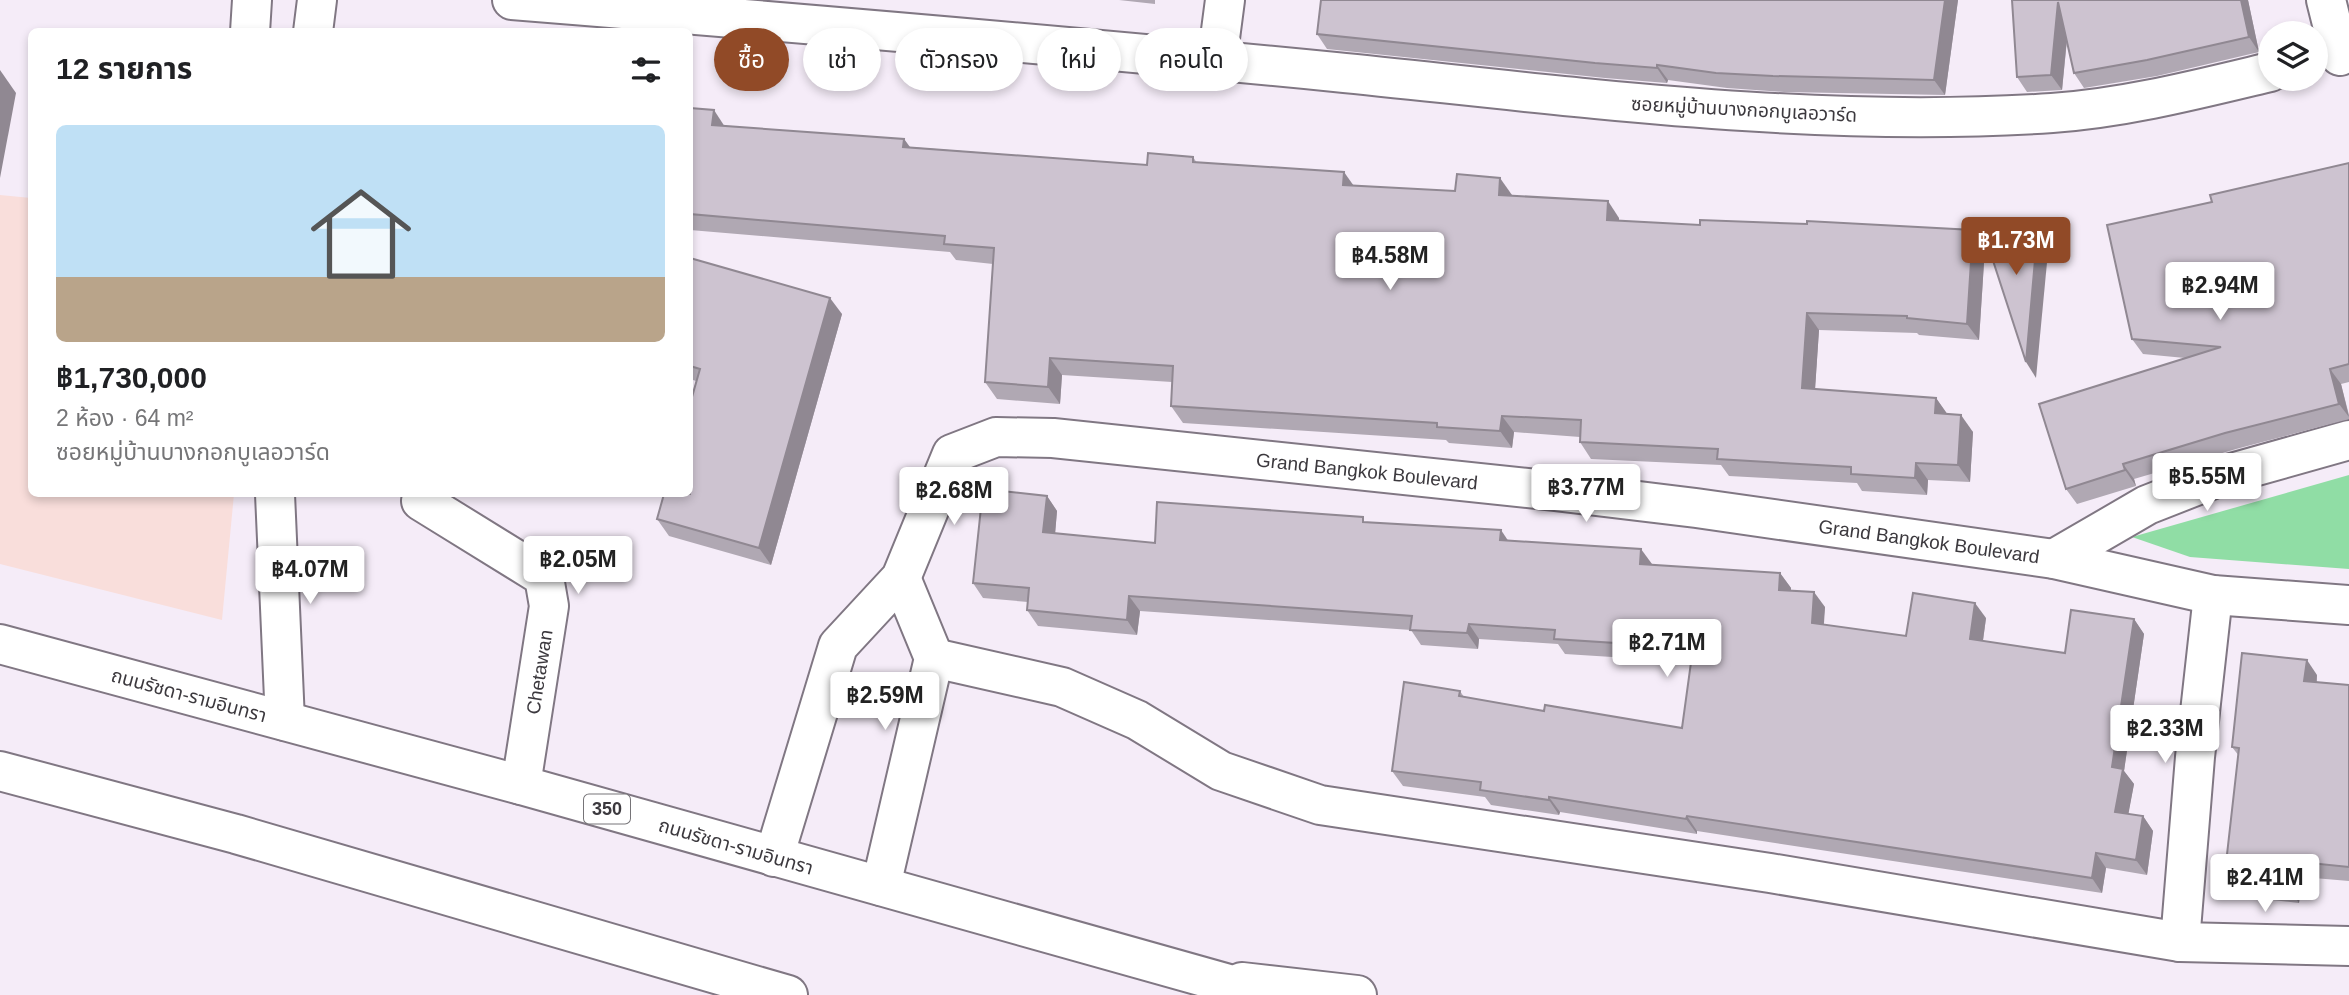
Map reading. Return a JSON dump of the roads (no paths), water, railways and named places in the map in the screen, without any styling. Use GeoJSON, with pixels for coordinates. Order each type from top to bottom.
{"type":"FeatureCollection","features":[{"type":"Feature","properties":{"kind":"street"},"geometry":{"type":"LineString","coordinates":[[250,28],[253,0]]}},
{"type":"Feature","properties":{"kind":"street"},"geometry":{"type":"LineString","coordinates":[[314,28],[317,0]]}},
{"type":"Feature","properties":{"kind":"street","name":"ซอยหมู่บ้านบางกอกบูเลอวาร์ด"},"geometry":{"type":"LineString","coordinates":[[512,0],[1135,54]]}},
{"type":"Feature","properties":{"kind":"street"},"geometry":{"type":"LineString","coordinates":[[1221,28],[1225,0]]}},
{"type":"Feature","properties":{"kind":"street"},"geometry":{"type":"LineString","coordinates":[[2326,0],[2335,57]]}},
{"type":"Feature","properties":{"kind":"street","name":"ซอยหมู่บ้านบางกอกบูเลอวาร์ด"},"geometry":{"type":"LineString","coordinates":[[1248,64],[1631,103],[1826,116],[1946,117],[2056,113],[2157,98],[2258,75]]}},
{"type":"Feature","properties":{"kind":"street","name":"Grand Bangkok Boulevard"},"geometry":{"type":"LineString","coordinates":[[774,858],[838,646],[901,578],[952,454],[996,437],[1053,438],[1556,491],[2054,559],[2213,595],[2349,605]]}},
{"type":"Feature","properties":{"kind":"street"},"geometry":{"type":"LineString","coordinates":[[2054,559],[2147,505],[2221,476],[2349,440]]}},
{"type":"Feature","properties":{"kind":"street"},"geometry":{"type":"LineString","coordinates":[[275,497],[285,721]]}},
{"type":"Feature","properties":{"kind":"street","name":"Chetawan"},"geometry":{"type":"LineString","coordinates":[[421,501],[544,578],[549,606],[521,785]]}},
{"type":"Feature","properties":{"kind":"street"},"geometry":{"type":"LineString","coordinates":[[881,886],[934,658],[901,578]]}},
{"type":"Feature","properties":{"kind":"street"},"geometry":{"type":"LineString","coordinates":[[2180,942],[2195,757],[2213,595]]}},
{"type":"Feature","properties":{"kind":"street","name":"ถนนรัชดา-รามอินทรา"},"geometry":{"type":"LineString","coordinates":[[0,644],[521,785],[1268,995]]}},
{"type":"Feature","properties":{"kind":"street"},"geometry":{"type":"LineString","coordinates":[[934,658],[1062,687],[1137,720],[1221,771],[1320,805],[1770,873],[2180,942],[2349,946]]}},
{"type":"Feature","properties":{"kind":"street"},"geometry":{"type":"LineString","coordinates":[[0,771],[236,834],[788,995]]}},
{"type":"Feature","properties":{"kind":"street"},"geometry":{"type":"LineString","coordinates":[[1212,979],[1357,995]]}}]}
